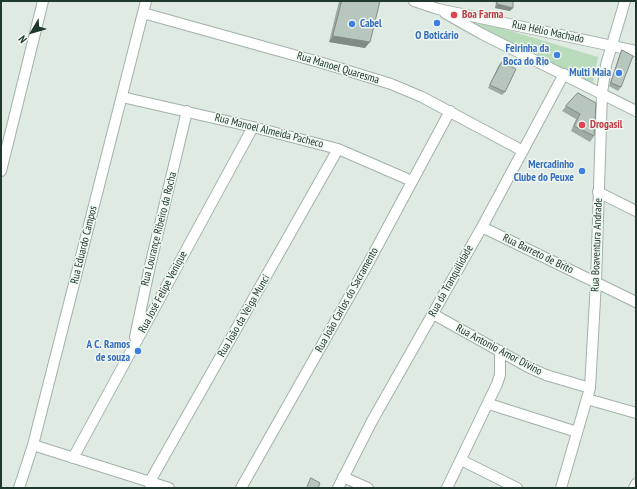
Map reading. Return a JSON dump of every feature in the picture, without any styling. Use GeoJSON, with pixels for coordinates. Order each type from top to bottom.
{"type":"FeatureCollection","features":[{"type":"Feature","properties":{"kind":"street"},"geometry":{"type":"LineString","coordinates":[[1,171],[43,1]]}},
{"type":"Feature","properties":{"kind":"street","name":"Rua Eduardo Campos"},"geometry":{"type":"LineString","coordinates":[[19,488],[33,445],[146,1]]}},
{"type":"Feature","properties":{"kind":"street","name":"Rua Hélio Machado"},"geometry":{"type":"LineString","coordinates":[[414,1],[438,9],[636,51]]}},
{"type":"Feature","properties":{"kind":"street","name":"Rua Boaventura Andrade"},"geometry":{"type":"LineString","coordinates":[[561,488],[590,388],[596,282],[602,93],[604,77],[625,1]]}},
{"type":"Feature","properties":{"kind":"street"},"geometry":{"type":"LineString","coordinates":[[438,9],[482,34],[636,111]]}},
{"type":"Feature","properties":{"kind":"street","name":"Rua Manoel Quaresma"},"geometry":{"type":"LineString","coordinates":[[143,13],[367,76],[422,97],[523,151]]}},
{"type":"Feature","properties":{"kind":"street","name":"Rua da Tranquilidade"},"geometry":{"type":"LineString","coordinates":[[338,488],[372,421],[482,227],[564,74]]}},
{"type":"Feature","properties":{"kind":"street","name":"Rua Manoel Almeida Pacheco"},"geometry":{"type":"LineString","coordinates":[[122,97],[187,111],[338,149],[412,181]]}},
{"type":"Feature","properties":{"kind":"street","name":"Rua Lourançe Ribeiro da Rocha"},"geometry":{"type":"LineString","coordinates":[[134,347],[150,266],[187,111]]}},
{"type":"Feature","properties":{"kind":"street","name":"Rua João Carlos do Sacramento"},"geometry":{"type":"LineString","coordinates":[[241,488],[370,260],[450,111]]}},
{"type":"Feature","properties":{"kind":"street","name":"Rua José Felipe Venique"},"geometry":{"type":"LineString","coordinates":[[73,458],[253,127]]}},
{"type":"Feature","properties":{"kind":"street","name":"Rua João da Veiga Munci"},"geometry":{"type":"LineString","coordinates":[[149,483],[338,149]]}},
{"type":"Feature","properties":{"kind":"street"},"geometry":{"type":"LineString","coordinates":[[598,192],[636,211]]}},
{"type":"Feature","properties":{"kind":"street","name":"Rua Barreto de Brito"},"geometry":{"type":"LineString","coordinates":[[482,227],[636,302]]}},
{"type":"Feature","properties":{"kind":"street","name":"Rua Antonio Amor Divino"},"geometry":{"type":"LineString","coordinates":[[433,314],[546,375],[590,388]]}},
{"type":"Feature","properties":{"kind":"street"},"geometry":{"type":"LineString","coordinates":[[447,488],[489,404],[500,375],[500,351]]}},
{"type":"Feature","properties":{"kind":"street"},"geometry":{"type":"LineString","coordinates":[[587,398],[636,413]]}},
{"type":"Feature","properties":{"kind":"street"},"geometry":{"type":"LineString","coordinates":[[489,404],[577,432]]}},
{"type":"Feature","properties":{"kind":"street"},"geometry":{"type":"LineString","coordinates":[[33,445],[149,483],[169,488]]}},
{"type":"Feature","properties":{"kind":"street"},"geometry":{"type":"LineString","coordinates":[[461,460],[517,488]]}},
{"type":"Feature","properties":{"kind":"street"},"geometry":{"type":"LineString","coordinates":[[344,477],[368,488]]}},
{"type":"Feature","properties":{"kind":"street"},"geometry":{"type":"LineString","coordinates":[[634,488],[636,484]]}},
{"type":"Feature","properties":{"kind":"green space"},"geometry":{"type":"Polygon","coordinates":[[[477,21],[598,57],[593,83],[475,27],[477,21]]]}},
{"type":"Feature","properties":{"kind":"building","name":"Cabel"},"geometry":{"type":"Polygon","coordinates":[[[342,1],[380,1],[370,42],[333,36],[342,1]]]}},
{"type":"Feature","properties":{"kind":"building"},"geometry":{"type":"Polygon","coordinates":[[[498,1],[513,1],[513,8],[497,4],[498,1]]]}},
{"type":"Feature","properties":{"kind":"building","name":"Multi Maia"},"geometry":{"type":"Polygon","coordinates":[[[622,50],[633,56],[621,87],[611,83],[622,50]]]}},
{"type":"Feature","properties":{"kind":"building"},"geometry":{"type":"Polygon","coordinates":[[[502,62],[516,69],[505,92],[490,85],[502,62]]]}},
{"type":"Feature","properties":{"kind":"building","name":"Drogasil"},"geometry":{"type":"Polygon","coordinates":[[[578,93],[596,103],[594,136],[574,126],[580,114],[566,106],[578,93]]]}},
{"type":"Feature","properties":{"kind":"building"},"geometry":{"type":"Polygon","coordinates":[[[311,478],[320,483],[318,488],[307,488],[311,478]]]}},
{"type":"Feature","properties":{"kind":"place","name":"Boa Farma"},"geometry":{"type":"Point","coordinates":[454,15]}},
{"type":"Feature","properties":{"kind":"place","name":"O Boticário"},"geometry":{"type":"Point","coordinates":[437,23]}},
{"type":"Feature","properties":{"kind":"place","name":"Cabel"},"geometry":{"type":"Point","coordinates":[352,24]}},
{"type":"Feature","properties":{"kind":"place","name":"Feirinha da Boca do Rio"},"geometry":{"type":"Point","coordinates":[557,55]}},
{"type":"Feature","properties":{"kind":"place","name":"Multi Maia"},"geometry":{"type":"Point","coordinates":[619,73]}},
{"type":"Feature","properties":{"kind":"place","name":"Drogasil"},"geometry":{"type":"Point","coordinates":[582,125]}},
{"type":"Feature","properties":{"kind":"place","name":"Mercadinho Clube do Peuxe"},"geometry":{"type":"Point","coordinates":[582,171]}},
{"type":"Feature","properties":{"kind":"place","name":"A C. Ramos de souza"},"geometry":{"type":"Point","coordinates":[138,351]}}]}
